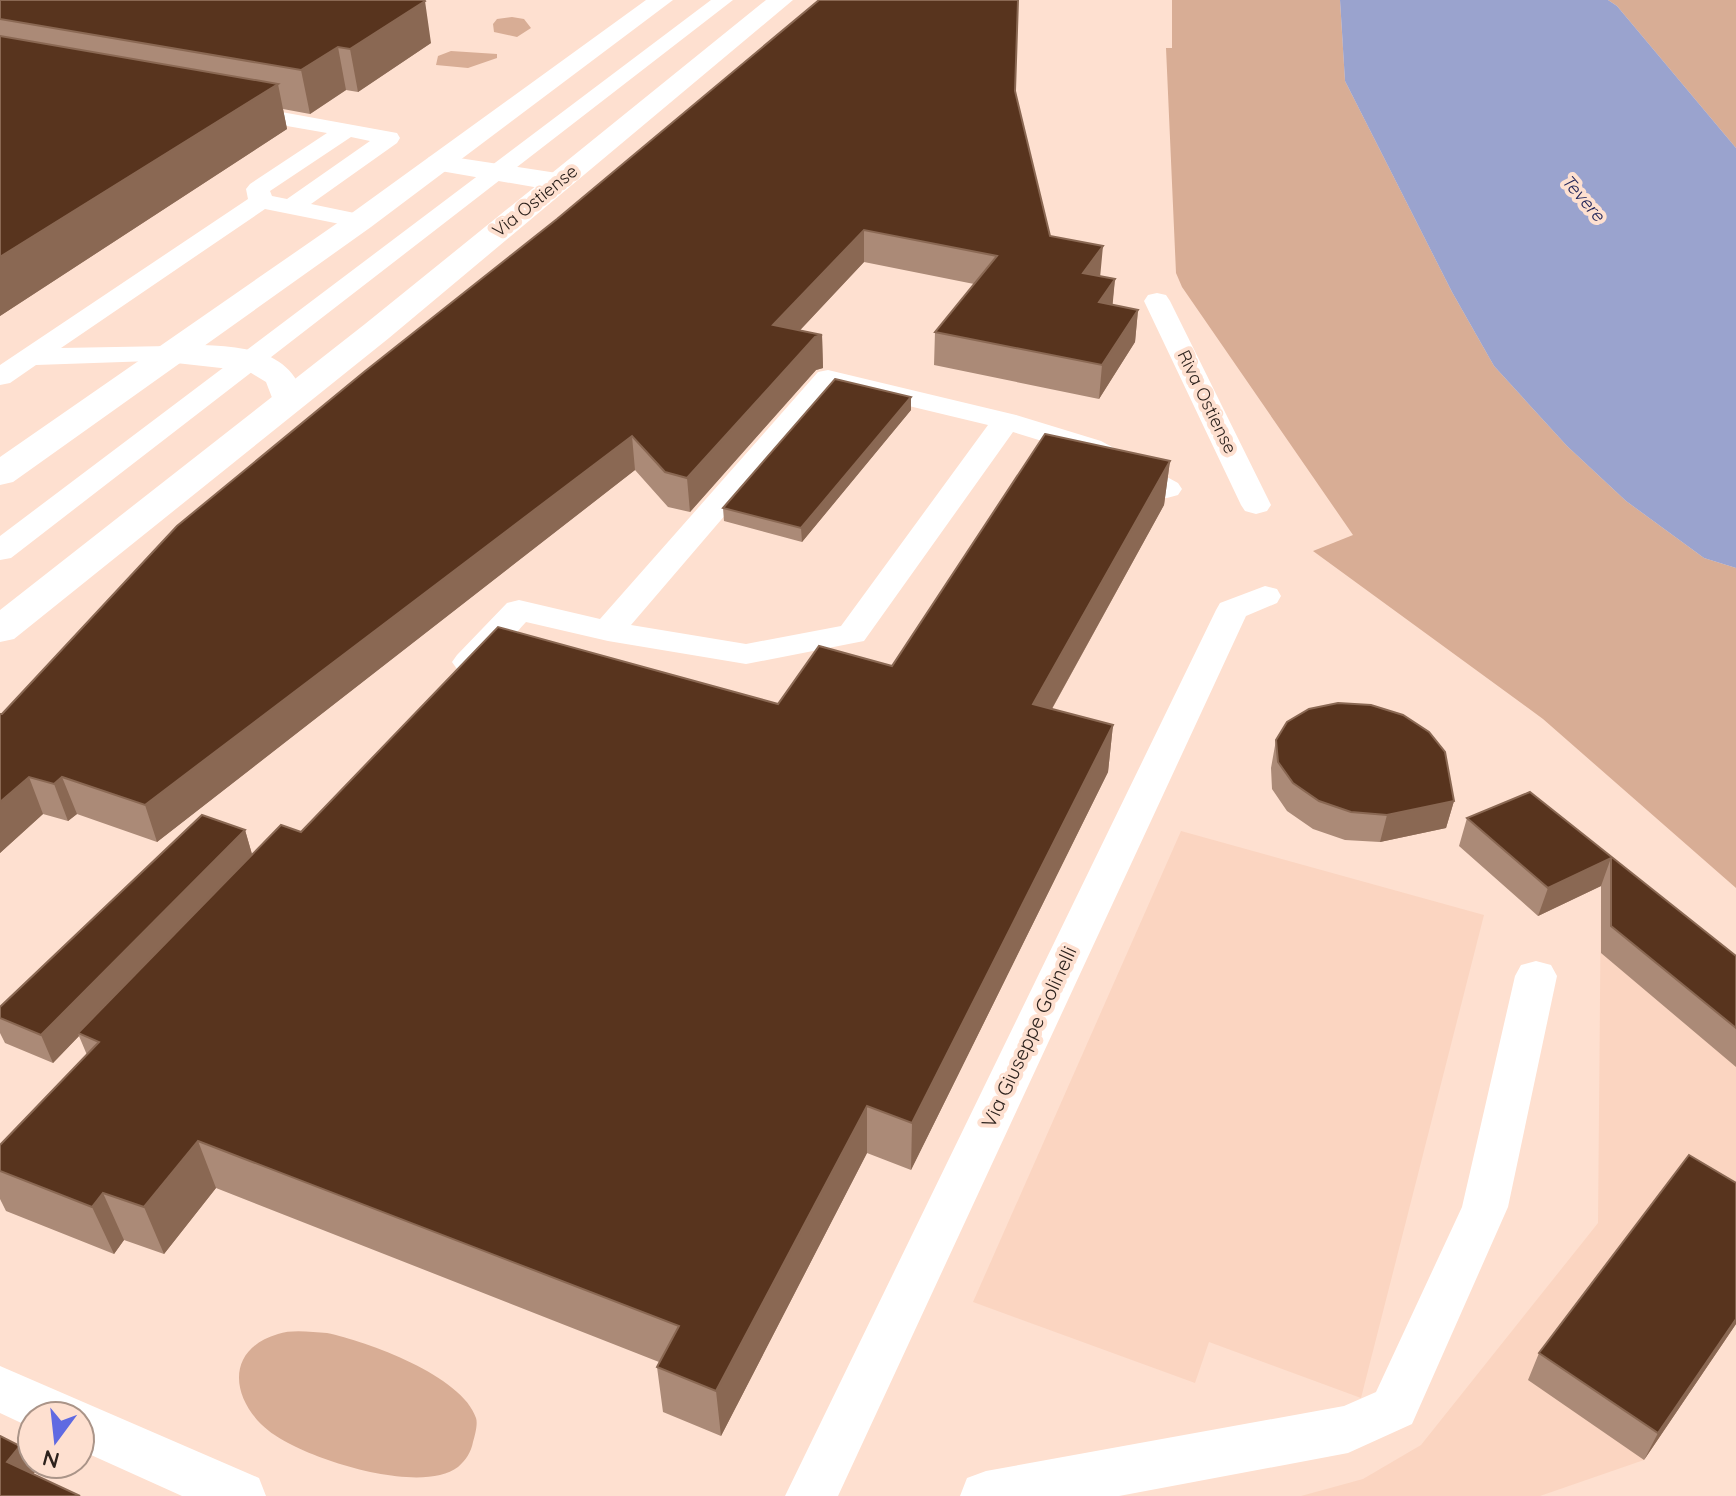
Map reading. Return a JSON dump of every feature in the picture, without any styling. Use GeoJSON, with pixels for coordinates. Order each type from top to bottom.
{"type":"FeatureCollection","features":[{"type":"Feature","properties":{"kind":"main road"},"geometry":{"type":"LineString","coordinates":[[5,465],[360,221],[661,0]]}},
{"type":"Feature","properties":{"kind":"main road","name":"Via Ostiense"},"geometry":{"type":"LineString","coordinates":[[0,630],[288,401],[781,0]]}},
{"type":"Feature","properties":{"kind":"main road"},"geometry":{"type":"LineString","coordinates":[[439,163],[557,182]]}},
{"type":"Feature","properties":{"kind":"main road"},"geometry":{"type":"LineString","coordinates":[[170,354],[248,361],[266,366],[279,375],[288,401]]}},
{"type":"Feature","properties":{"kind":"lane"},"geometry":{"type":"LineString","coordinates":[[0,551],[723,0]]}},
{"type":"Feature","properties":{"kind":"lane"},"geometry":{"type":"LineString","coordinates":[[215,106],[389,138],[291,207]]}},
{"type":"Feature","properties":{"kind":"lane"},"geometry":{"type":"LineString","coordinates":[[261,201],[258,189],[347,130]]}},
{"type":"Feature","properties":{"kind":"lane"},"geometry":{"type":"LineString","coordinates":[[0,377],[261,201],[360,221]]}},
{"type":"Feature","properties":{"kind":"lane","name":"Riva Ostiense"},"geometry":{"type":"LineString","coordinates":[[1157,301],[1256,505]]}},
{"type":"Feature","properties":{"kind":"lane"},"geometry":{"type":"LineString","coordinates":[[30,357],[170,354]]}},
{"type":"Feature","properties":{"kind":"lane"},"geometry":{"type":"LineString","coordinates":[[608,631],[828,378],[1006,421],[1091,447],[1167,489]]}},
{"type":"Feature","properties":{"kind":"lane"},"geometry":{"type":"LineString","coordinates":[[441,690],[519,610],[608,631],[746,654],[852,634],[1006,421]]}},
{"type":"Feature","properties":{"kind":"lane","name":"Via Giuseppe Golinelli"},"geometry":{"type":"LineString","coordinates":[[811,1496],[1232,610],[1265,596]]}},
{"type":"Feature","properties":{"kind":"lane"},"geometry":{"type":"LineString","coordinates":[[986,1496],[1348,1429],[1394,1408],[1485,1207],[1536,976]]}},
{"type":"Feature","properties":{"kind":"lane"},"geometry":{"type":"LineString","coordinates":[[0,1389],[24,1400]]}},
{"type":"Feature","properties":{"kind":"lane"},"geometry":{"type":"LineString","coordinates":[[96,1432],[240,1496]]}},
{"type":"Feature","properties":{"kind":"shaded area"},"geometry":{"type":"Polygon","coordinates":[[[1172,0],[1340,0],[1345,81],[1452,292],[1494,366],[1567,446],[1626,501],[1704,558],[1736,568],[1736,888],[1543,719],[1313,551],[1353,535],[1182,287],[1176,273],[1166,48],[1172,48],[1172,0]]]}},
{"type":"Feature","properties":{"kind":"shaded area"},"geometry":{"type":"Polygon","coordinates":[[[1608,0],[1736,0],[1736,148],[1617,6],[1608,0]]]}},
{"type":"Feature","properties":{"kind":"shaded area"},"geometry":{"type":"Polygon","coordinates":[[[497,19],[524,19],[531,28],[517,37],[494,32],[493,24],[497,19]]]}},
{"type":"Feature","properties":{"kind":"shaded area"},"geometry":{"type":"Polygon","coordinates":[[[451,51],[497,54],[497,58],[468,68],[436,65],[438,56],[451,51]]]}},
{"type":"Feature","properties":{"kind":"shaded area"},"geometry":{"type":"Polygon","coordinates":[[[1181,831],[1484,915],[1361,1398],[1209,1342],[1195,1383],[973,1302],[1181,831]]]}},
{"type":"Feature","properties":{"kind":"shaded area"},"geometry":{"type":"Polygon","coordinates":[[[1601,886],[1736,993],[1736,1324],[1644,1460],[1540,1496],[1301,1496],[1363,1479],[1421,1445],[1598,1223],[1601,886]]]}},
{"type":"Feature","properties":{"kind":"shaded area"},"geometry":{"type":"Polygon","coordinates":[[[284,1332],[327,1333],[388,1352],[453,1388],[477,1420],[471,1449],[458,1467],[440,1475],[417,1477],[362,1470],[285,1441],[256,1419],[241,1391],[239,1377],[241,1364],[248,1352],[261,1342],[284,1332]]]}},
{"type":"Feature","properties":{"kind":"water","name":"Tevere"},"geometry":{"type":"Polygon","coordinates":[[[1340,0],[1608,0],[1617,6],[1736,148],[1736,568],[1704,558],[1626,501],[1567,446],[1494,366],[1452,292],[1345,81],[1340,0]]]}},
{"type":"Feature","properties":{"kind":"building"},"geometry":{"type":"Polygon","coordinates":[[[0,0],[425,1],[350,49],[338,47],[301,70],[0,19],[0,0]]]}},
{"type":"Feature","properties":{"kind":"building"},"geometry":{"type":"Polygon","coordinates":[[[819,0],[1018,0],[1015,91],[1050,236],[1103,246],[1083,273],[1115,279],[1099,302],[1138,310],[1102,365],[935,332],[997,256],[864,230],[773,325],[822,335],[815,337],[687,478],[665,472],[632,436],[145,805],[62,777],[54,784],[29,777],[0,802],[0,714],[177,526],[557,219],[819,0]]]}},
{"type":"Feature","properties":{"kind":"building"},"geometry":{"type":"Polygon","coordinates":[[[0,36],[278,84],[0,257],[0,36]]]}},
{"type":"Feature","properties":{"kind":"building"},"geometry":{"type":"Polygon","coordinates":[[[835,379],[911,397],[801,528],[723,508],[835,379]]]}},
{"type":"Feature","properties":{"kind":"building"},"geometry":{"type":"Polygon","coordinates":[[[1045,434],[1170,461],[1033,704],[1113,725],[912,1123],[867,1106],[716,1391],[657,1367],[679,1326],[198,1141],[144,1207],[103,1193],[92,1207],[0,1171],[0,1145],[99,1042],[78,1033],[281,825],[301,832],[498,627],[778,704],[819,646],[892,666],[1045,434]]]}},
{"type":"Feature","properties":{"kind":"building"},"geometry":{"type":"Polygon","coordinates":[[[1338,703],[1371,705],[1403,715],[1429,732],[1445,752],[1454,801],[1387,815],[1351,812],[1319,801],[1293,783],[1278,762],[1276,740],[1287,722],[1309,709],[1338,703]]]}},
{"type":"Feature","properties":{"kind":"building"},"geometry":{"type":"Polygon","coordinates":[[[1530,792],[1736,956],[1736,1028],[1611,926],[1611,858],[1548,888],[1467,818],[1530,792]]]}},
{"type":"Feature","properties":{"kind":"building"},"geometry":{"type":"Polygon","coordinates":[[[202,815],[245,830],[41,1035],[0,1018],[0,1007],[202,815]]]}},
{"type":"Feature","properties":{"kind":"building"},"geometry":{"type":"Polygon","coordinates":[[[1689,1155],[1736,1183],[1736,1319],[1658,1433],[1539,1353],[1689,1155]]]}},
{"type":"Feature","properties":{"kind":"building"},"geometry":{"type":"Polygon","coordinates":[[[0,1436],[16,1444],[16,1451],[7,1462],[16,1466],[16,1480],[46,1480],[80,1496],[0,1496],[0,1436]]]}}]}
